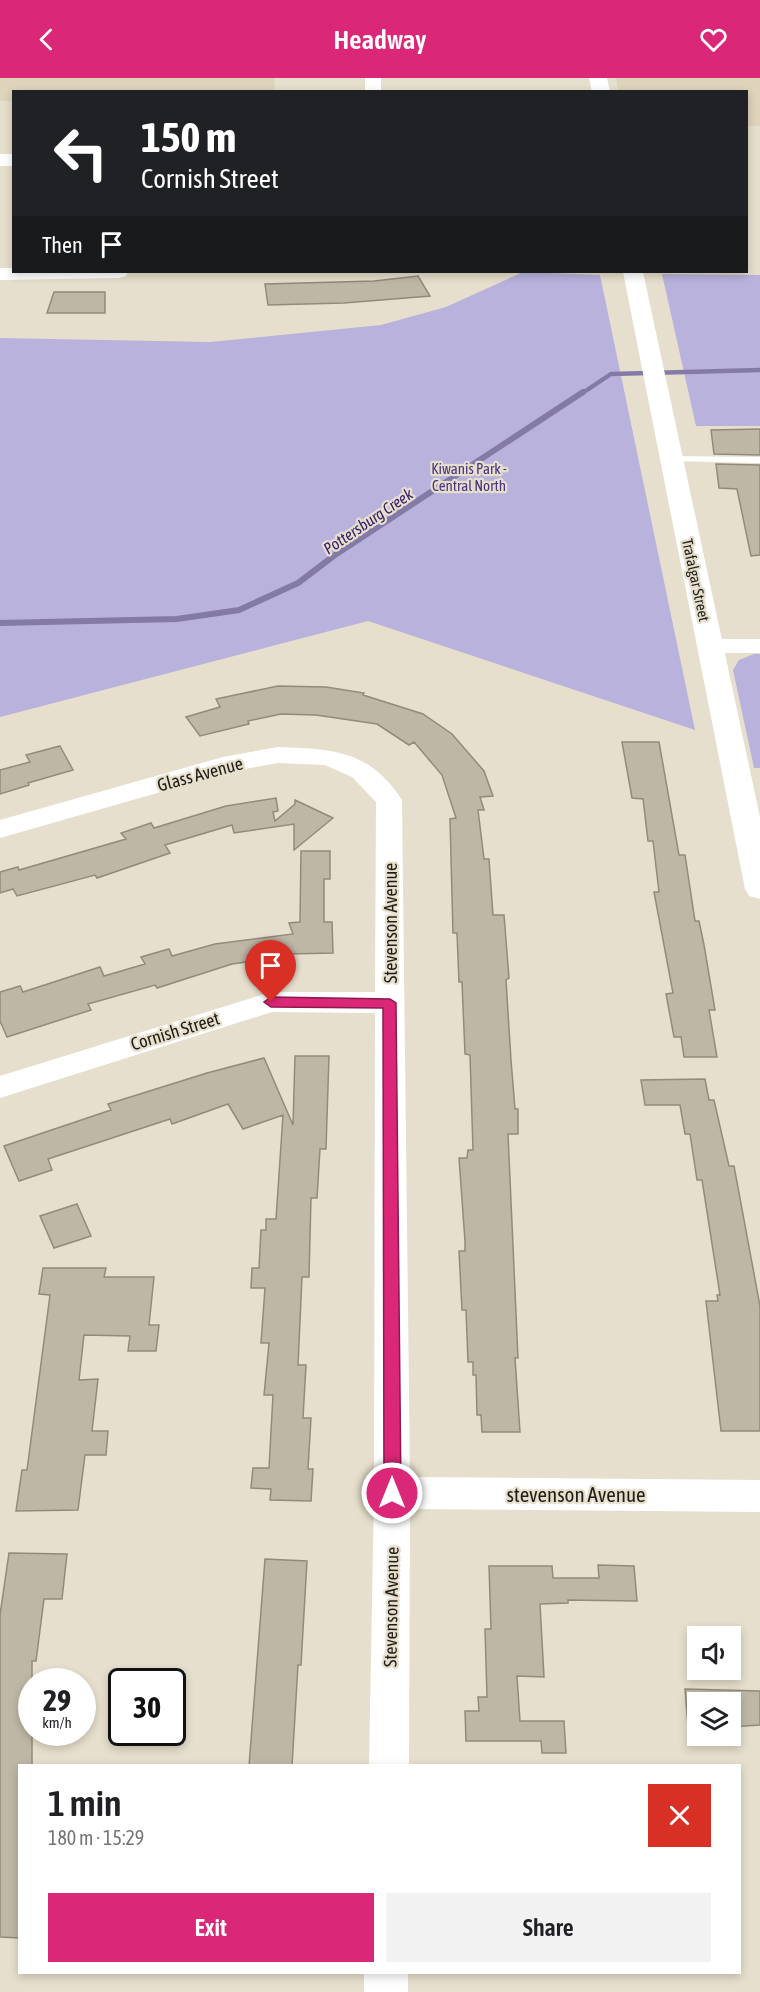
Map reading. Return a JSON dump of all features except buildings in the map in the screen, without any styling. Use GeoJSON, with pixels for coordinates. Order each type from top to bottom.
{"type":"FeatureCollection","features":[{"type":"Feature","properties":{"kind":"main road","name":"Trafalgar Street"},"geometry":{"type":"LineString","coordinates":[[633,273],[760,889]]}},
{"type":"Feature","properties":{"kind":"street"},"geometry":{"type":"LineString","coordinates":[[0,274],[60,273]]}},
{"type":"Feature","properties":{"kind":"street"},"geometry":{"type":"LineString","coordinates":[[710,646],[760,646]]}},
{"type":"Feature","properties":{"kind":"street","name":"Glass Avenue"},"geometry":{"type":"LineString","coordinates":[[0,830],[232,764],[278,755],[329,757],[361,771],[389,800]]}},
{"type":"Feature","properties":{"kind":"street","name":"Stevenson Avenue"},"geometry":{"type":"LineString","coordinates":[[389,800],[392,1493],[389,1764]]}},
{"type":"Feature","properties":{"kind":"street","name":"Cornish Street"},"geometry":{"type":"LineString","coordinates":[[0,1087],[271,1002],[390,1003]]}},
{"type":"Feature","properties":{"kind":"street","name":"stevenson Avenue"},"geometry":{"type":"LineString","coordinates":[[392,1493],[760,1496]]}},
{"type":"Feature","properties":{"kind":"street"},"geometry":{"type":"LineString","coordinates":[[386,1974],[386,1992]]}},
{"type":"Feature","properties":{"kind":"lane"},"geometry":{"type":"LineString","coordinates":[[671,459],[760,460]]}},
{"type":"Feature","properties":{"kind":"shaded area"},"geometry":{"type":"Polygon","coordinates":[[[0,78],[275,78],[274,90],[12,90],[12,101],[0,101],[0,78]]]}},
{"type":"Feature","properties":{"kind":"shaded area"},"geometry":{"type":"Polygon","coordinates":[[[616,78],[760,78],[760,126],[748,126],[748,90],[618,90],[616,78]]]}},
{"type":"Feature","properties":{"kind":"green space","name":"Kiwanis Park - Central North"},"geometry":{"type":"Polygon","coordinates":[[[521,273],[600,275],[695,730],[368,621],[0,717],[0,338],[210,342],[381,325],[446,307],[521,273]]]}},
{"type":"Feature","properties":{"kind":"green space"},"geometry":{"type":"Polygon","coordinates":[[[662,274],[760,275],[760,426],[696,426],[662,274]]]}},
{"type":"Feature","properties":{"kind":"green space"},"geometry":{"type":"Polygon","coordinates":[[[760,654],[760,768],[754,768],[733,670],[739,660],[760,654]]]}},
{"type":"Feature","properties":{"kind":"waterway","name":"Pottersburg Creek"},"geometry":{"type":"LineString","coordinates":[[581,394],[611,374],[760,370]]}},
{"type":"Feature","properties":{"kind":"waterway","name":"Pottersburg Creek"},"geometry":{"type":"LineString","coordinates":[[0,623],[177,619],[239,610],[298,583],[335,555],[583,392]]}},
{"type":"Feature","properties":{"kind":"route"},"geometry":{"type":"LineString","coordinates":[[271,1002],[390,1003],[392,1493]]}}]}
